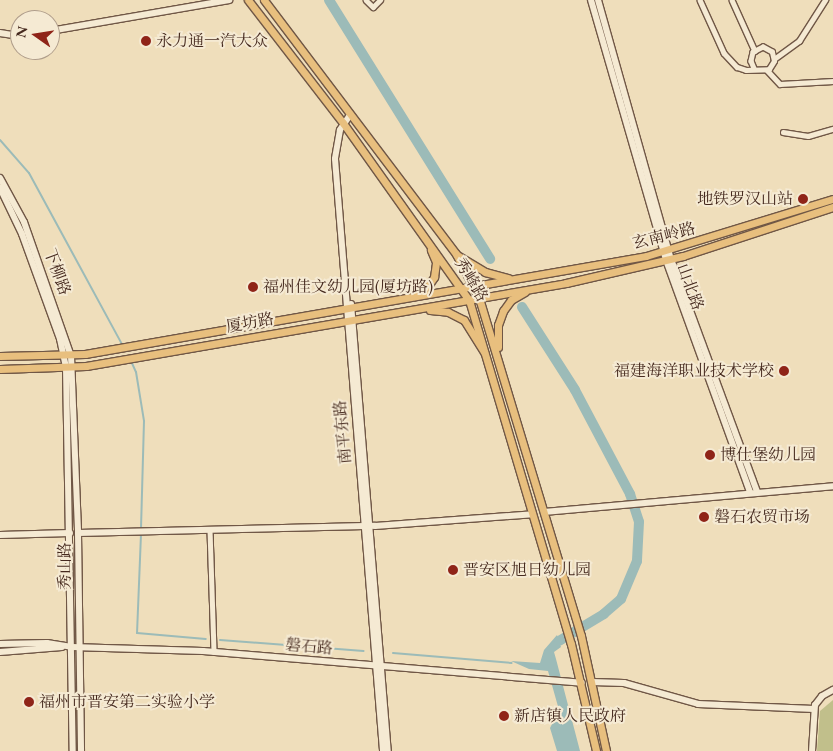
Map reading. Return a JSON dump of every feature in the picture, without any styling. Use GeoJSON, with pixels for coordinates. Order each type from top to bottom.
{"type":"FeatureCollection","features":[{"type":"Feature","properties":{"kind":"main road"},"geometry":{"type":"LineString","coordinates":[[60,29],[229,0]]}},
{"type":"Feature","properties":{"kind":"main road","name":"秀峰路"},"geometry":{"type":"LineString","coordinates":[[248,0],[344,125],[424,234],[464,290],[469,300],[491,365],[566,626],[582,683],[596,751]]}},
{"type":"Feature","properties":{"kind":"main road","name":"秀峰路"},"geometry":{"type":"LineString","coordinates":[[264,0],[456,254],[479,298],[499,358],[581,636],[606,751]]}},
{"type":"Feature","properties":{"kind":"main road","name":"山北路"},"geometry":{"type":"LineString","coordinates":[[592,0],[665,251],[754,492]]}},
{"type":"Feature","properties":{"kind":"main road","name":"山北路"},"geometry":{"type":"LineString","coordinates":[[598,0],[665,251]]}},
{"type":"Feature","properties":{"kind":"main road","name":"南平东路"},"geometry":{"type":"LineString","coordinates":[[352,117],[344,125],[335,159],[388,751]]}},
{"type":"Feature","properties":{"kind":"main road","name":"下柳路"},"geometry":{"type":"LineString","coordinates":[[0,178],[24,222],[68,356],[70,381]]}},
{"type":"Feature","properties":{"kind":"main road","name":"下柳路"},"geometry":{"type":"LineString","coordinates":[[0,188],[22,234],[68,356]]}},
{"type":"Feature","properties":{"kind":"main road","name":"玄南岭路"},"geometry":{"type":"LineString","coordinates":[[496,278],[511,278],[665,251],[833,199]]}},
{"type":"Feature","properties":{"kind":"main road","name":"玄南岭路"},"geometry":{"type":"LineString","coordinates":[[503,293],[668,260],[833,208]]}},
{"type":"Feature","properties":{"kind":"main road"},"geometry":{"type":"LineString","coordinates":[[411,298],[428,286],[436,272],[435,256],[424,234]]}},
{"type":"Feature","properties":{"kind":"main road"},"geometry":{"type":"LineString","coordinates":[[456,254],[496,278]]}},
{"type":"Feature","properties":{"kind":"main road","name":"厦坊路"},"geometry":{"type":"LineString","coordinates":[[0,356],[68,356],[127,347],[464,290],[496,278]]}},
{"type":"Feature","properties":{"kind":"main road"},"geometry":{"type":"LineString","coordinates":[[499,358],[498,325],[509,303],[532,288]]}},
{"type":"Feature","properties":{"kind":"main road","name":"厦坊路"},"geometry":{"type":"LineString","coordinates":[[0,369],[69,367],[132,359],[503,293]]}},
{"type":"Feature","properties":{"kind":"main road"},"geometry":{"type":"LineString","coordinates":[[415,309],[443,310],[459,317],[473,330],[491,365]]}},
{"type":"Feature","properties":{"kind":"main road","name":"秀山路"},"geometry":{"type":"LineString","coordinates":[[70,381],[78,533],[74,751]]}},
{"type":"Feature","properties":{"kind":"main road","name":"秀山路"},"geometry":{"type":"LineString","coordinates":[[70,381],[70,533],[81,751]]}},
{"type":"Feature","properties":{"kind":"main road"},"geometry":{"type":"LineString","coordinates":[[544,512],[833,486]]}},
{"type":"Feature","properties":{"kind":"main road"},"geometry":{"type":"LineString","coordinates":[[78,533],[368,526],[533,514]]}},
{"type":"Feature","properties":{"kind":"main road"},"geometry":{"type":"LineString","coordinates":[[0,535],[70,533]]}},
{"type":"Feature","properties":{"kind":"main road","name":"磐石路"},"geometry":{"type":"LineString","coordinates":[[0,644],[48,643],[64,647],[214,652],[582,683]]}},
{"type":"Feature","properties":{"kind":"main road","name":"磐石路"},"geometry":{"type":"LineString","coordinates":[[0,652],[49,651],[64,647]]}},
{"type":"Feature","properties":{"kind":"main road","name":"南平东路"},"geometry":{"type":"LineString","coordinates":[[379,667],[383,751]]}},
{"type":"Feature","properties":{"kind":"main road"},"geometry":{"type":"LineString","coordinates":[[592,682],[624,683],[698,704],[814,709]]}},
{"type":"Feature","properties":{"kind":"main road"},"geometry":{"type":"LineString","coordinates":[[812,751],[814,709],[822,696],[833,690]]}},
{"type":"Feature","properties":{"kind":"street"},"geometry":{"type":"LineString","coordinates":[[366,0],[373,7],[380,0]]}},
{"type":"Feature","properties":{"kind":"street"},"geometry":{"type":"LineString","coordinates":[[700,0],[724,53],[741,70],[754,68],[767,70],[780,84],[833,81]]}},
{"type":"Feature","properties":{"kind":"street"},"geometry":{"type":"LineString","coordinates":[[732,0],[755,51]]}},
{"type":"Feature","properties":{"kind":"street"},"geometry":{"type":"LineString","coordinates":[[767,70],[774,60],[799,41],[825,0]]}},
{"type":"Feature","properties":{"kind":"street"},"geometry":{"type":"LineString","coordinates":[[754,68],[751,56],[755,51],[768,48],[774,60]]}},
{"type":"Feature","properties":{"kind":"street"},"geometry":{"type":"LineString","coordinates":[[783,132],[808,136],[833,129]]}},
{"type":"Feature","properties":{"kind":"street"},"geometry":{"type":"LineString","coordinates":[[210,530],[214,652]]}},
{"type":"Feature","properties":{"kind":"shaded area"},"geometry":{"type":"Polygon","coordinates":[[[833,700],[833,751],[817,751],[820,711],[833,700]]]}},
{"type":"Feature","properties":{"kind":"water"},"geometry":{"type":"Polygon","coordinates":[[[557,635],[561,647],[554,652],[580,751],[557,751],[550,728],[559,710],[548,671],[529,669],[511,661],[540,663],[544,650],[557,635]]]}},
{"type":"Feature","properties":{"kind":"waterway"},"geometry":{"type":"LineString","coordinates":[[329,0],[490,259]]}},
{"type":"Feature","properties":{"kind":"waterway"},"geometry":{"type":"LineString","coordinates":[[0,140],[29,173],[123,346]]}},
{"type":"Feature","properties":{"kind":"waterway"},"geometry":{"type":"LineString","coordinates":[[522,307],[575,390],[630,494],[639,522],[637,561],[621,599],[604,614],[559,641]]}},
{"type":"Feature","properties":{"kind":"waterway"},"geometry":{"type":"LineString","coordinates":[[131,361],[136,372],[144,421],[141,530]]}},
{"type":"Feature","properties":{"kind":"waterway"},"geometry":{"type":"LineString","coordinates":[[141,534],[137,633],[206,639]]}},
{"type":"Feature","properties":{"kind":"waterway"},"geometry":{"type":"LineString","coordinates":[[220,640],[364,651]]}},
{"type":"Feature","properties":{"kind":"waterway"},"geometry":{"type":"LineString","coordinates":[[393,653],[512,663]]}},
{"type":"Feature","properties":{"kind":"place","name":"永力通一汽大众"},"geometry":{"type":"Point","coordinates":[146,41]}},
{"type":"Feature","properties":{"kind":"place","name":"地铁罗汉山站"},"geometry":{"type":"Point","coordinates":[803,199]}},
{"type":"Feature","properties":{"kind":"place","name":"福州佳文幼儿园(厦坊路)"},"geometry":{"type":"Point","coordinates":[253,287]}},
{"type":"Feature","properties":{"kind":"place","name":"福建海洋职业技术学校"},"geometry":{"type":"Point","coordinates":[784,371]}},
{"type":"Feature","properties":{"kind":"place","name":"博仕堡幼儿园"},"geometry":{"type":"Point","coordinates":[710,455]}},
{"type":"Feature","properties":{"kind":"place","name":"磐石农贸市场"},"geometry":{"type":"Point","coordinates":[704,517]}},
{"type":"Feature","properties":{"kind":"place","name":"晋安区旭日幼儿园"},"geometry":{"type":"Point","coordinates":[453,570]}},
{"type":"Feature","properties":{"kind":"place","name":"福州市晋安第二实验小学"},"geometry":{"type":"Point","coordinates":[29,702]}},
{"type":"Feature","properties":{"kind":"place","name":"新店镇人民政府"},"geometry":{"type":"Point","coordinates":[504,716]}}]}
